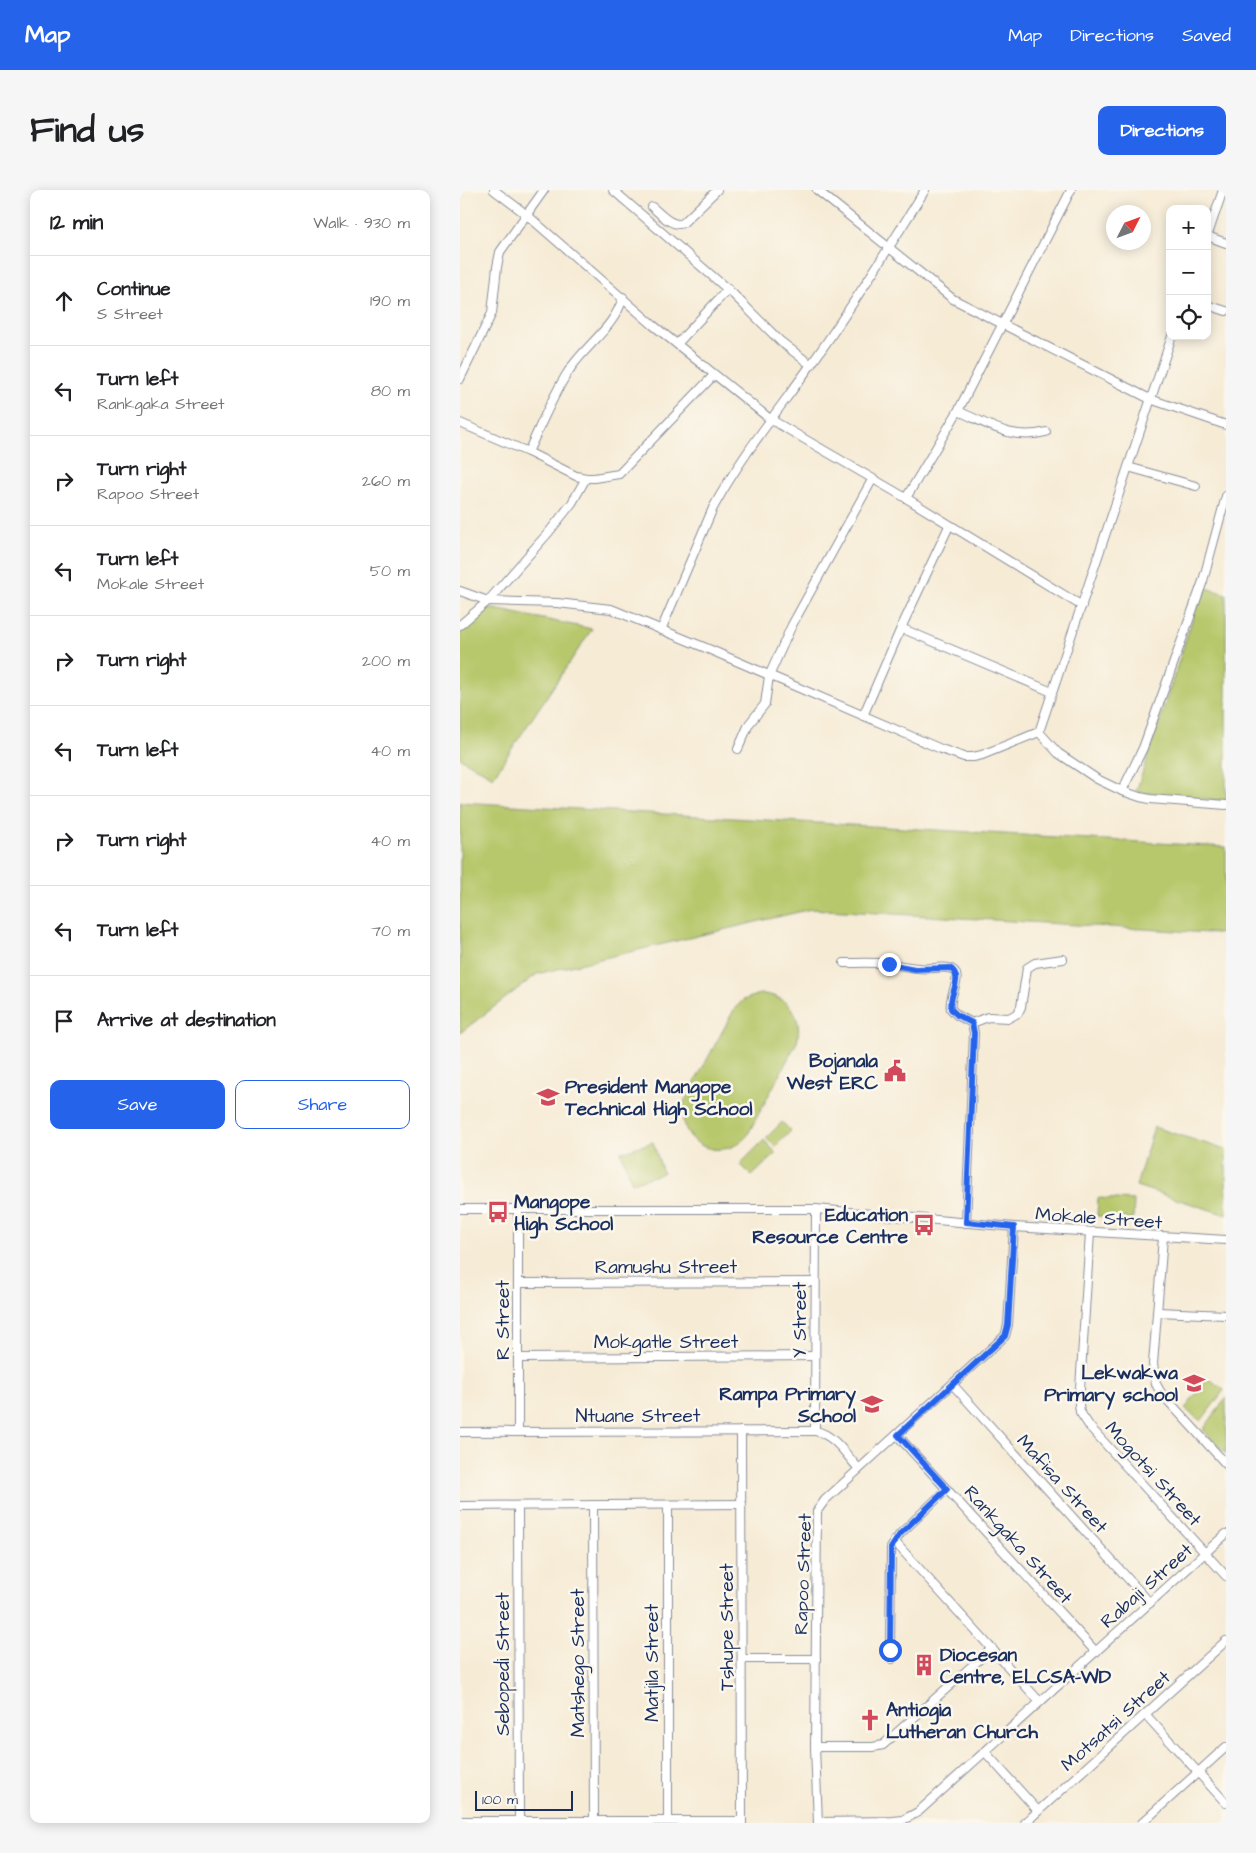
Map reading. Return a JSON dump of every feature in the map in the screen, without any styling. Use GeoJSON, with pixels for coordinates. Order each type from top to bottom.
{"type":"FeatureCollection","features":[{"type":"Feature","properties":{"kind":"street"},"geometry":{"type":"LineString","coordinates":[[494,190],[527,215],[714,375],[770,419],[872,480],[906,498],[1082,606]]}},
{"type":"Feature","properties":{"kind":"street"},"geometry":{"type":"LineString","coordinates":[[460,379],[492,313],[498,257],[510,236],[544,190]]}},
{"type":"Feature","properties":{"kind":"street"},"geometry":{"type":"LineString","coordinates":[[613,190],[728,289],[792,352],[811,364]]}},
{"type":"Feature","properties":{"kind":"street"},"geometry":{"type":"LineString","coordinates":[[652,207],[678,225],[683,223],[717,190]]}},
{"type":"Feature","properties":{"kind":"street"},"geometry":{"type":"LineString","coordinates":[[817,190],[953,299],[1150,400],[1226,426]]}},
{"type":"Feature","properties":{"kind":"street"},"geometry":{"type":"LineString","coordinates":[[661,630],[721,493],[770,419],[811,364],[889,248],[925,190]]}},
{"type":"Feature","properties":{"kind":"street"},"geometry":{"type":"LineString","coordinates":[[906,498],[958,410],[1004,324],[1071,190]]}},
{"type":"Feature","properties":{"kind":"street"},"geometry":{"type":"LineString","coordinates":[[1211,225],[1224,190]]}},
{"type":"Feature","properties":{"kind":"street"},"geometry":{"type":"LineString","coordinates":[[1211,237],[1226,242]]}},
{"type":"Feature","properties":{"kind":"street"},"geometry":{"type":"LineString","coordinates":[[677,344],[728,289]]}},
{"type":"Feature","properties":{"kind":"street"},"geometry":{"type":"LineString","coordinates":[[528,452],[568,371],[613,319],[620,308],[622,297]]}},
{"type":"Feature","properties":{"kind":"street"},"geometry":{"type":"LineString","coordinates":[[1211,306],[1226,311]]}},
{"type":"Feature","properties":{"kind":"street"},"geometry":{"type":"LineString","coordinates":[[460,591],[488,601],[604,607],[964,757],[982,756],[1039,732],[1171,340]]}},
{"type":"Feature","properties":{"kind":"street"},"geometry":{"type":"LineString","coordinates":[[460,423],[528,452],[565,471],[586,478],[619,474],[714,375]]}},
{"type":"Feature","properties":{"kind":"street"},"geometry":{"type":"LineString","coordinates":[[958,410],[1008,433],[1025,436],[1046,432]]}},
{"type":"Feature","properties":{"kind":"street"},"geometry":{"type":"LineString","coordinates":[[1128,467],[1196,486]]}},
{"type":"Feature","properties":{"kind":"street"},"geometry":{"type":"LineString","coordinates":[[460,625],[488,601],[549,532],[572,503],[586,478]]}},
{"type":"Feature","properties":{"kind":"street"},"geometry":{"type":"LineString","coordinates":[[738,749],[749,724],[765,704],[769,676],[792,625],[872,480]]}},
{"type":"Feature","properties":{"kind":"street"},"geometry":{"type":"LineString","coordinates":[[1122,791],[1143,748],[1203,581],[1226,496]]}},
{"type":"Feature","properties":{"kind":"street"},"geometry":{"type":"LineString","coordinates":[[863,716],[901,628],[949,526]]}},
{"type":"Feature","properties":{"kind":"street"},"geometry":{"type":"LineString","coordinates":[[901,628],[1052,692]]}},
{"type":"Feature","properties":{"kind":"street"},"geometry":{"type":"LineString","coordinates":[[1039,732],[1058,753],[1097,779],[1122,791],[1150,799],[1226,806]]}},
{"type":"Feature","properties":{"kind":"street"},"geometry":{"type":"LineString","coordinates":[[844,963],[889,964],[915,969],[944,967],[952,969],[957,978],[951,997],[951,1009],[957,1015],[972,1023],[988,1017],[1009,1018],[1016,1015],[1021,1007],[1027,968],[1035,963],[1063,959]]}},
{"type":"Feature","properties":{"kind":"street"},"geometry":{"type":"LineString","coordinates":[[966,1222],[974,1033],[972,1023]]}},
{"type":"Feature","properties":{"kind":"street","name":"Mokale Street"},"geometry":{"type":"LineString","coordinates":[[460,1209],[816,1210],[1090,1233],[1226,1240]]}},
{"type":"Feature","properties":{"kind":"street","name":"R Street"},"geometry":{"type":"LineString","coordinates":[[518,1209],[518,1431]]}},
{"type":"Feature","properties":{"kind":"street","name":"Y Street"},"geometry":{"type":"LineString","coordinates":[[815,1431],[816,1210]]}},
{"type":"Feature","properties":{"kind":"street","name":"Rapoo Street"},"geometry":{"type":"LineString","coordinates":[[818,1823],[815,1747],[817,1511],[825,1500],[1005,1336],[1008,1325],[1014,1227]]}},
{"type":"Feature","properties":{"kind":"street","name":"Mogotsi Street"},"geometry":{"type":"LineString","coordinates":[[1090,1233],[1079,1397],[1080,1412],[1090,1427],[1226,1576]]}},
{"type":"Feature","properties":{"kind":"street"},"geometry":{"type":"LineString","coordinates":[[1163,1237],[1154,1364],[1156,1384],[1168,1403],[1226,1464]]}},
{"type":"Feature","properties":{"kind":"street","name":"Ramushu Street"},"geometry":{"type":"LineString","coordinates":[[518,1283],[815,1282]]}},
{"type":"Feature","properties":{"kind":"street"},"geometry":{"type":"LineString","coordinates":[[1158,1312],[1226,1315]]}},
{"type":"Feature","properties":{"kind":"street","name":"Mokgatle Street"},"geometry":{"type":"LineString","coordinates":[[518,1358],[815,1356]]}},
{"type":"Feature","properties":{"kind":"street","name":"Mafisa Street"},"geometry":{"type":"LineString","coordinates":[[953,1385],[1150,1603]]}},
{"type":"Feature","properties":{"kind":"street","name":"Tshupe Street"},"geometry":{"type":"LineString","coordinates":[[741,1431],[742,1822]]}},
{"type":"Feature","properties":{"kind":"street"},"geometry":{"type":"LineString","coordinates":[[815,1431],[823,1432],[829,1436],[859,1469]]}},
{"type":"Feature","properties":{"kind":"street","name":"Ntuane Street"},"geometry":{"type":"LineString","coordinates":[[460,1432],[815,1431]]}},
{"type":"Feature","properties":{"kind":"street","name":"Rankgaka Street"},"geometry":{"type":"LineString","coordinates":[[898,1435],[1096,1652]]}},
{"type":"Feature","properties":{"kind":"street"},"geometry":{"type":"LineString","coordinates":[[892,1659],[890,1650],[891,1548],[900,1534],[947,1489]]}},
{"type":"Feature","properties":{"kind":"street"},"geometry":{"type":"LineString","coordinates":[[460,1506],[742,1504]]}},
{"type":"Feature","properties":{"kind":"street","name":"Sebopedi Street"},"geometry":{"type":"LineString","coordinates":[[518,1506],[519,1822]]}},
{"type":"Feature","properties":{"kind":"street","name":"Matshego Street"},"geometry":{"type":"LineString","coordinates":[[593,1506],[594,1821]]}},
{"type":"Feature","properties":{"kind":"street","name":"Matjila Street"},"geometry":{"type":"LineString","coordinates":[[668,1506],[668,1820]]}},
{"type":"Feature","properties":{"kind":"street","name":"Rabaji Street"},"geometry":{"type":"LineString","coordinates":[[818,1823],[893,1821],[911,1817],[986,1753],[1226,1534]]}},
{"type":"Feature","properties":{"kind":"street"},"geometry":{"type":"LineString","coordinates":[[894,1541],[1040,1702]]}},
{"type":"Feature","properties":{"kind":"street","name":"Motsatsi Street"},"geometry":{"type":"LineString","coordinates":[[1025,1823],[1226,1641]]}},
{"type":"Feature","properties":{"kind":"street"},"geometry":{"type":"LineString","coordinates":[[815,1747],[873,1747],[883,1745],[992,1648]]}},
{"type":"Feature","properties":{"kind":"street"},"geometry":{"type":"LineString","coordinates":[[742,1659],[816,1659]]}},
{"type":"Feature","properties":{"kind":"street"},"geometry":{"type":"LineString","coordinates":[[1145,1714],[1226,1803]]}},
{"type":"Feature","properties":{"kind":"street"},"geometry":{"type":"LineString","coordinates":[[1142,1823],[1226,1747]]}},
{"type":"Feature","properties":{"kind":"street"},"geometry":{"type":"LineString","coordinates":[[986,1753],[1038,1811]]}},
{"type":"Feature","properties":{"kind":"street"},"geometry":{"type":"LineString","coordinates":[[460,1821],[668,1820],[742,1822]]}},
{"type":"Feature","properties":{"kind":"green space"},"geometry":{"type":"Polygon","coordinates":[[[1203,587],[1226,594],[1226,801],[1136,792],[1203,587]]]}},
{"type":"Feature","properties":{"kind":"green space"},"geometry":{"type":"Polygon","coordinates":[[[485,607],[592,629],[493,777],[460,758],[460,631],[485,607]]]}},
{"type":"Feature","properties":{"kind":"green space"},"geometry":{"type":"Polygon","coordinates":[[[460,802],[1226,847],[1226,934],[811,909],[537,974],[460,1033],[460,802]]]}},
{"type":"Feature","properties":{"kind":"green space"},"geometry":{"type":"Polygon","coordinates":[[[760,994],[778,998],[791,1008],[798,1024],[797,1042],[747,1136],[736,1145],[724,1149],[712,1149],[701,1145],[692,1138],[686,1128],[683,1116],[684,1102],[735,1008],[743,1000],[760,994]]]}},
{"type":"Feature","properties":{"kind":"green space"},"geometry":{"type":"Polygon","coordinates":[[[782,1122],[791,1131],[775,1147],[766,1138],[782,1122]]]}},
{"type":"Feature","properties":{"kind":"green space"},"geometry":{"type":"Polygon","coordinates":[[[1154,1127],[1226,1150],[1226,1215],[1136,1186],[1154,1127]]]}},
{"type":"Feature","properties":{"kind":"green space"},"geometry":{"type":"Polygon","coordinates":[[[764,1140],[776,1153],[752,1176],[740,1164],[764,1140]]]}},
{"type":"Feature","properties":{"kind":"green space"},"geometry":{"type":"Polygon","coordinates":[[[653,1142],[663,1173],[632,1183],[621,1152],[653,1142]]]}},
{"type":"Feature","properties":{"kind":"green space"},"geometry":{"type":"Polygon","coordinates":[[[1098,1198],[1134,1200],[1133,1219],[1097,1216],[1098,1198]]]}},
{"type":"Feature","properties":{"kind":"green space"},"geometry":{"type":"Polygon","coordinates":[[[1208,1378],[1224,1390],[1201,1421],[1185,1409],[1208,1378]]]}},
{"type":"Feature","properties":{"kind":"green space"},"geometry":{"type":"Polygon","coordinates":[[[1226,1398],[1226,1454],[1203,1430],[1226,1398]]]}},
{"type":"Feature","properties":{"kind":"place","name":"Bojanala West ERC"},"geometry":{"type":"Point","coordinates":[895,1071]}},
{"type":"Feature","properties":{"kind":"place","name":"President Mangope Technical High School"},"geometry":{"type":"Point","coordinates":[548,1097]}},
{"type":"Feature","properties":{"kind":"place","name":"Mangope High School"},"geometry":{"type":"Point","coordinates":[498,1212]}},
{"type":"Feature","properties":{"kind":"place","name":"Education Resource Centre"},"geometry":{"type":"Point","coordinates":[924,1225]}},
{"type":"Feature","properties":{"kind":"place","name":"Lekwakwa Primary school"},"geometry":{"type":"Point","coordinates":[1194,1383]}},
{"type":"Feature","properties":{"kind":"place","name":"Rampa Primary School"},"geometry":{"type":"Point","coordinates":[872,1404]}},
{"type":"Feature","properties":{"kind":"place","name":"Diocesan Centre, ELCSA-WD"},"geometry":{"type":"Point","coordinates":[924,1665]}},
{"type":"Feature","properties":{"kind":"place","name":"Antiogia Lutheran Church"},"geometry":{"type":"Point","coordinates":[870,1720]}},
{"type":"Feature","properties":{"kind":"route"},"geometry":{"type":"LineString","coordinates":[[889,964],[915,969],[944,967],[950,968],[955,972],[957,978],[950,1006],[953,1012],[972,1023],[974,1033],[966,1222],[1014,1227],[1008,1325],[1005,1336],[898,1435],[947,1489],[900,1534],[891,1548],[890,1650]]}}]}
